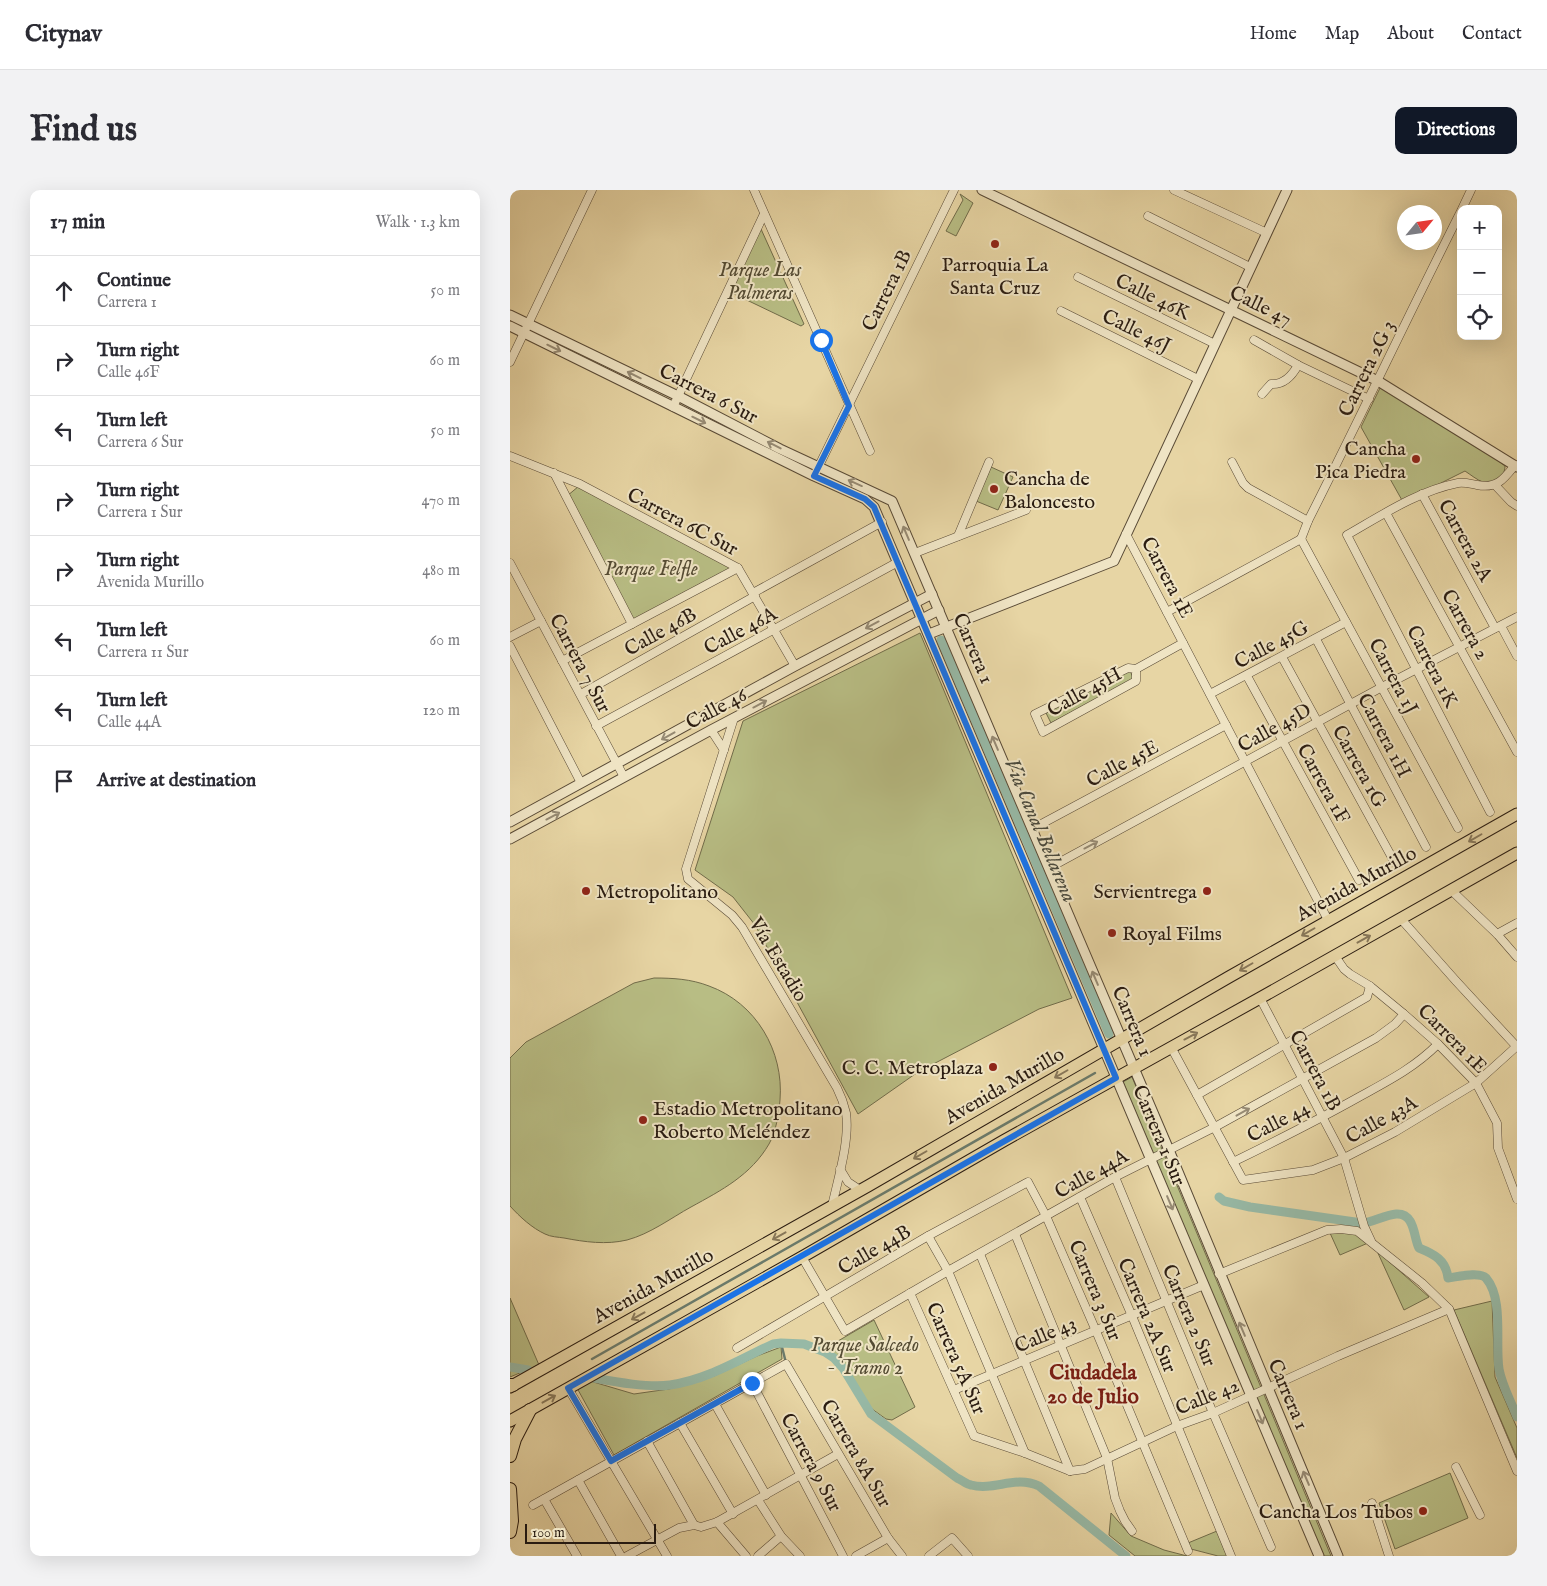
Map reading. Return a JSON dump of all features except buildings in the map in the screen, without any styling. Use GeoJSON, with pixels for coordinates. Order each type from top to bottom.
{"type":"FeatureCollection","features":[{"type":"Feature","properties":{"kind":"highway"},"geometry":{"type":"LineString","coordinates":[[510,1456],[512,1444],[530,1410]]}},
{"type":"Feature","properties":{"kind":"highway"},"geometry":{"type":"LineString","coordinates":[[510,1489],[512,1520],[510,1532]]}},
{"type":"Feature","properties":{"kind":"main road","name":"Avenida Murillo"},"geometry":{"type":"LineString","coordinates":[[511,1386],[832,1206],[1328,920],[1517,814]]}},
{"type":"Feature","properties":{"kind":"main road"},"geometry":{"type":"LineString","coordinates":[[510,1421],[1517,853]]}},
{"type":"Feature","properties":{"kind":"street"},"geometry":{"type":"LineString","coordinates":[[510,362],[592,190]]}},
{"type":"Feature","properties":{"kind":"street"},"geometry":{"type":"LineString","coordinates":[[754,190],[870,451]]}},
{"type":"Feature","properties":{"kind":"street","name":"Carrera 1B"},"geometry":{"type":"LineString","coordinates":[[816,471],[954,190]]}},
{"type":"Feature","properties":{"kind":"street","name":"Calle 47"},"geometry":{"type":"LineString","coordinates":[[982,190],[1378,381],[1516,466]]}},
{"type":"Feature","properties":{"kind":"street"},"geometry":{"type":"LineString","coordinates":[[1174,190],[1267,233]]}},
{"type":"Feature","properties":{"kind":"street","name":"Carrera 1E"},"geometry":{"type":"LineString","coordinates":[[1287,190],[1126,534],[1328,920]]}},
{"type":"Feature","properties":{"kind":"street","name":"Carrera 2G 3"},"geometry":{"type":"LineString","coordinates":[[1464,205],[1471,190]]}},
{"type":"Feature","properties":{"kind":"street"},"geometry":{"type":"LineString","coordinates":[[673,407],[764,214]]}},
{"type":"Feature","properties":{"kind":"street"},"geometry":{"type":"LineString","coordinates":[[1148,216],[1250,267]]}},
{"type":"Feature","properties":{"kind":"street","name":"Carrera 2G 3"},"geometry":{"type":"LineString","coordinates":[[1301,539],[1308,521],[1457,218]]}},
{"type":"Feature","properties":{"kind":"street","name":"Calle 46K"},"geometry":{"type":"LineString","coordinates":[[1078,277],[1215,344]]}},
{"type":"Feature","properties":{"kind":"street","name":"Calle 46J"},"geometry":{"type":"LineString","coordinates":[[1061,311],[1198,379]]}},
{"type":"Feature","properties":{"kind":"street","name":"Carrera 6 Sur"},"geometry":{"type":"LineString","coordinates":[[510,315],[678,396],[816,471],[865,499],[874,507]]}},
{"type":"Feature","properties":{"kind":"street","name":"Carrera 6 Sur"},"geometry":{"type":"LineString","coordinates":[[510,326],[673,407],[816,471],[892,501]]}},
{"type":"Feature","properties":{"kind":"street"},"geometry":{"type":"LineString","coordinates":[[1254,340],[1369,399]]}},
{"type":"Feature","properties":{"kind":"street"},"geometry":{"type":"LineString","coordinates":[[1262,394],[1270,384],[1277,385],[1293,375],[1298,364]]}},
{"type":"Feature","properties":{"kind":"street","name":"Carrera 6C Sur"},"geometry":{"type":"LineString","coordinates":[[510,456],[580,484],[738,568],[795,666]]}},
{"type":"Feature","properties":{"kind":"street"},"geometry":{"type":"LineString","coordinates":[[958,536],[990,462]]}},
{"type":"Feature","properties":{"kind":"street"},"geometry":{"type":"LineString","coordinates":[[1232,462],[1242,483],[1248,488],[1308,521]]}},
{"type":"Feature","properties":{"kind":"street"},"geometry":{"type":"LineString","coordinates":[[1386,513],[1422,494],[1447,485],[1463,482],[1481,486],[1495,485],[1503,480],[1516,466]]}},
{"type":"Feature","properties":{"kind":"street"},"geometry":{"type":"LineString","coordinates":[[554,473],[632,624]]}},
{"type":"Feature","properties":{"kind":"street"},"geometry":{"type":"LineString","coordinates":[[1495,485],[1517,506]]}},
{"type":"Feature","properties":{"kind":"street","name":"Carrera 2A"},"geometry":{"type":"LineString","coordinates":[[1422,494],[1498,627],[1517,656]]}},
{"type":"Feature","properties":{"kind":"street","name":"Carrera 1"},"geometry":{"type":"LineString","coordinates":[[892,501],[1169,1150],[1338,1556]]}},
{"type":"Feature","properties":{"kind":"street","name":"Carrera 1 Sur"},"geometry":{"type":"LineString","coordinates":[[874,507],[916,602],[1103,1049],[1319,1556]]}},
{"type":"Feature","properties":{"kind":"street"},"geometry":{"type":"LineString","coordinates":[[915,553],[1026,510]]}},
{"type":"Feature","properties":{"kind":"street","name":"Carrera 1K"},"geometry":{"type":"LineString","coordinates":[[1386,513],[1346,535],[1490,812]]}},
{"type":"Feature","properties":{"kind":"street","name":"Carrera 2"},"geometry":{"type":"LineString","coordinates":[[1386,513],[1517,752]]}},
{"type":"Feature","properties":{"kind":"street","name":"Calle 46B"},"geometry":{"type":"LineString","coordinates":[[581,694],[882,522]]}},
{"type":"Feature","properties":{"kind":"street"},"geometry":{"type":"LineString","coordinates":[[929,634],[1114,561],[1126,534]]}},
{"type":"Feature","properties":{"kind":"street"},"geometry":{"type":"LineString","coordinates":[[1167,612],[1301,539]]}},
{"type":"Feature","properties":{"kind":"street","name":"Carrera 1J"},"geometry":{"type":"LineString","coordinates":[[1301,539],[1458,828]]}},
{"type":"Feature","properties":{"kind":"street","name":"Calle 46A"},"geometry":{"type":"LineString","coordinates":[[596,726],[898,562]]}},
{"type":"Feature","properties":{"kind":"street","name":"Carrera 7 Sur"},"geometry":{"type":"LineString","coordinates":[[510,563],[624,777]]}},
{"type":"Feature","properties":{"kind":"street"},"geometry":{"type":"LineString","coordinates":[[562,661],[738,568]]}},
{"type":"Feature","properties":{"kind":"street","name":"Calle 46"},"geometry":{"type":"LineString","coordinates":[[510,822],[795,666],[932,594]]}},
{"type":"Feature","properties":{"kind":"street","name":"Calle 46"},"geometry":{"type":"LineString","coordinates":[[510,839],[711,730],[939,610]]}},
{"type":"Feature","properties":{"kind":"street","name":"Calle 45D"},"geometry":{"type":"LineString","coordinates":[[1048,868],[1350,704],[1517,617]]}},
{"type":"Feature","properties":{"kind":"street"},"geometry":{"type":"LineString","coordinates":[[510,637],[541,621]]}},
{"type":"Feature","properties":{"kind":"street","name":"Calle 45G"},"geometry":{"type":"LineString","coordinates":[[1210,694],[1346,622]]}},
{"type":"Feature","properties":{"kind":"street","name":"Carrera 1H"},"geometry":{"type":"LineString","coordinates":[[1316,639],[1426,847]]}},
{"type":"Feature","properties":{"kind":"street","name":"Calle 45H"},"geometry":{"type":"LineString","coordinates":[[1136,669],[1136,681],[1042,732],[1034,714],[1128,668],[1136,669],[1183,643]]}},
{"type":"Feature","properties":{"kind":"street"},"geometry":{"type":"LineString","coordinates":[[510,646],[582,783]]}},
{"type":"Feature","properties":{"kind":"street","name":"Carrera 1G"},"geometry":{"type":"LineString","coordinates":[[1282,657],[1395,863]]}},
{"type":"Feature","properties":{"kind":"street","name":"Carrera 1F"},"geometry":{"type":"LineString","coordinates":[[1247,676],[1359,880]]}},
{"type":"Feature","properties":{"kind":"street","name":"Vía Estadio"},"geometry":{"type":"LineString","coordinates":[[734,718],[686,869],[688,879],[732,915],[742,927],[843,1100],[847,1133],[832,1206]]}},
{"type":"Feature","properties":{"kind":"street","name":"Calle 45E"},"geometry":{"type":"LineString","coordinates":[[1032,829],[1226,725]]}},
{"type":"Feature","properties":{"kind":"street"},"geometry":{"type":"LineString","coordinates":[[711,730],[724,750]]}},
{"type":"Feature","properties":{"kind":"street"},"geometry":{"type":"LineString","coordinates":[[1451,890],[1498,934],[1517,957]]}},
{"type":"Feature","properties":{"kind":"street"},"geometry":{"type":"LineString","coordinates":[[1401,919],[1517,1046]]}},
{"type":"Feature","properties":{"kind":"street"},"geometry":{"type":"LineString","coordinates":[[1498,934],[1517,923]]}},
{"type":"Feature","properties":{"kind":"street","name":"Carrera 1E"},"geometry":{"type":"LineString","coordinates":[[1335,956],[1344,969],[1370,986],[1404,1014],[1438,1044],[1476,1083],[1496,1123],[1498,1148],[1517,1199]]}},
{"type":"Feature","properties":{"kind":"street"},"geometry":{"type":"LineString","coordinates":[[1197,1094],[1367,997],[1370,986]]}},
{"type":"Feature","properties":{"kind":"street","name":"Carrera 1B"},"geometry":{"type":"LineString","coordinates":[[1260,998],[1344,1158],[1371,1243]]}},
{"type":"Feature","properties":{"kind":"street","name":"Calle 44A"},"geometry":{"type":"LineString","coordinates":[[825,1296],[845,1331],[1115,1177],[1215,1127],[1376,1038],[1395,1024],[1404,1014]]}},
{"type":"Feature","properties":{"kind":"street","name":"Calle 44"},"geometry":{"type":"LineString","coordinates":[[1234,1162],[1323,1117],[1415,1065],[1438,1044]]}},
{"type":"Feature","properties":{"kind":"street","name":"Calle 43A"},"geometry":{"type":"LineString","coordinates":[[1234,1162],[1243,1180],[1313,1170],[1344,1158],[1395,1132],[1476,1083],[1517,1046]]}},
{"type":"Feature","properties":{"kind":"street"},"geometry":{"type":"LineString","coordinates":[[1171,1047],[1234,1162]]}},
{"type":"Feature","properties":{"kind":"street"},"geometry":{"type":"LineString","coordinates":[[840,1170],[848,1182],[860,1190]]}},
{"type":"Feature","properties":{"kind":"street","name":"Carrera 2 Sur"},"geometry":{"type":"LineString","coordinates":[[1115,1177],[1271,1547]]}},
{"type":"Feature","properties":{"kind":"street","name":"Carrera 3 Sur"},"geometry":{"type":"LineString","coordinates":[[1028,1182],[1046,1216],[1096,1331],[1188,1551]]}},
{"type":"Feature","properties":{"kind":"street","name":"Calle 44B"},"geometry":{"type":"LineString","coordinates":[[737,1348],[928,1236],[1028,1182]]}},
{"type":"Feature","properties":{"kind":"street","name":"Carrera 2A Sur"},"geometry":{"type":"LineString","coordinates":[[1080,1197],[1132,1316],[1231,1556]]}},
{"type":"Feature","properties":{"kind":"street"},"geometry":{"type":"LineString","coordinates":[[1219,1274],[1327,1230],[1357,1231],[1422,1283],[1449,1309],[1517,1471]]}},
{"type":"Feature","properties":{"kind":"street"},"geometry":{"type":"LineString","coordinates":[[1015,1234],[1107,1458],[1115,1498],[1125,1521],[1132,1531]]}},
{"type":"Feature","properties":{"kind":"street"},"geometry":{"type":"LineString","coordinates":[[928,1236],[948,1271],[1025,1453],[1070,1471]]}},
{"type":"Feature","properties":{"kind":"street"},"geometry":{"type":"LineString","coordinates":[[980,1254],[1070,1471]]}},
{"type":"Feature","properties":{"kind":"street"},"geometry":{"type":"LineString","coordinates":[[802,1257],[825,1296]]}},
{"type":"Feature","properties":{"kind":"street","name":"Calle 43"},"geometry":{"type":"LineString","coordinates":[[954,1390],[1204,1285]]}},
{"type":"Feature","properties":{"kind":"street","name":"Carrera 5A Sur"},"geometry":{"type":"LineString","coordinates":[[910,1293],[974,1436],[1025,1453]]}},
{"type":"Feature","properties":{"kind":"street","name":"Calle 42"},"geometry":{"type":"LineString","coordinates":[[1070,1471],[1084,1469],[1142,1441],[1251,1396],[1338,1356],[1449,1309]]}},
{"type":"Feature","properties":{"kind":"street","name":"Carrera 8A Sur"},"geometry":{"type":"LineString","coordinates":[[752,1383],[786,1364],[888,1538],[902,1556]]}},
{"type":"Feature","properties":{"kind":"street"},"geometry":{"type":"LineString","coordinates":[[533,1505],[752,1383]]}},
{"type":"Feature","properties":{"kind":"street","name":"Carrera 9 Sur"},"geometry":{"type":"LineString","coordinates":[[752,1383],[843,1556]]}},
{"type":"Feature","properties":{"kind":"street"},"geometry":{"type":"LineString","coordinates":[[568,1388],[667,1556]]}},
{"type":"Feature","properties":{"kind":"street"},"geometry":{"type":"LineString","coordinates":[[715,1404],[766,1495]]}},
{"type":"Feature","properties":{"kind":"street"},"geometry":{"type":"LineString","coordinates":[[680,1423],[732,1514]]}},
{"type":"Feature","properties":{"kind":"street"},"geometry":{"type":"LineString","coordinates":[[647,1441],[694,1525]]}},
{"type":"Feature","properties":{"kind":"street"},"geometry":{"type":"LineString","coordinates":[[627,1556],[679,1528],[694,1525],[701,1527],[717,1522],[838,1454]]}},
{"type":"Feature","properties":{"kind":"street"},"geometry":{"type":"LineString","coordinates":[[1456,1467],[1480,1515]]}},
{"type":"Feature","properties":{"kind":"street"},"geometry":{"type":"LineString","coordinates":[[578,1480],[622,1556]]}},
{"type":"Feature","properties":{"kind":"street"},"geometry":{"type":"LineString","coordinates":[[544,1499],[577,1556]]}},
{"type":"Feature","properties":{"kind":"street"},"geometry":{"type":"LineString","coordinates":[[758,1500],[781,1536],[800,1556]]}},
{"type":"Feature","properties":{"kind":"street"},"geometry":{"type":"LineString","coordinates":[[1372,1503],[1389,1556]]}},
{"type":"Feature","properties":{"kind":"street"},"geometry":{"type":"LineString","coordinates":[[717,1522],[746,1556]]}},
{"type":"Feature","properties":{"kind":"street"},"geometry":{"type":"LineString","coordinates":[[758,1556],[781,1536]]}},
{"type":"Feature","properties":{"kind":"street"},"geometry":{"type":"LineString","coordinates":[[856,1556],[888,1538]]}},
{"type":"Feature","properties":{"kind":"street"},"geometry":{"type":"LineString","coordinates":[[929,1556],[952,1538],[968,1556]]}},
{"type":"Feature","properties":{"kind":"green space"},"geometry":{"type":"Polygon","coordinates":[[[960,194],[973,203],[956,236],[946,231],[963,200],[960,194]]]}},
{"type":"Feature","properties":{"kind":"green space","name":"Parque Las Palmeras"},"geometry":{"type":"Polygon","coordinates":[[[761,229],[804,324],[801,326],[730,292],[761,229]]]}},
{"type":"Feature","properties":{"kind":"green space"},"geometry":{"type":"Polygon","coordinates":[[[1381,386],[1492,456],[1505,466],[1501,477],[1495,482],[1487,483],[1478,480],[1465,471],[1403,502],[1361,427],[1381,386]]]}},
{"type":"Feature","properties":{"kind":"green space","name":"Cancha de Baloncesto"},"geometry":{"type":"Polygon","coordinates":[[[991,467],[1013,477],[998,510],[976,501],[991,467]]]}},
{"type":"Feature","properties":{"kind":"green space","name":"Parque Felfle"},"geometry":{"type":"Polygon","coordinates":[[[579,486],[736,568],[634,622],[567,496],[579,486]]]}},
{"type":"Feature","properties":{"kind":"green space"},"geometry":{"type":"Polygon","coordinates":[[[920,633],[1072,998],[1039,1009],[918,1072],[858,1114],[755,925],[733,897],[695,870],[743,721],[920,633]]]}},
{"type":"Feature","properties":{"kind":"green space"},"geometry":{"type":"Polygon","coordinates":[[[1130,671],[1134,679],[1051,723],[1046,713],[1130,671]]]}},
{"type":"Feature","properties":{"kind":"green space","name":"Estadio Metropolitano Roberto Meléndez"},"geometry":{"type":"Polygon","coordinates":[[[654,978],[682,979],[709,986],[726,994],[740,1004],[764,1031],[772,1047],[780,1082],[779,1111],[769,1144],[754,1165],[735,1181],[644,1234],[619,1242],[603,1243],[554,1237],[540,1232],[510,1206],[510,1058],[526,1042],[634,983],[654,978]]]}},
{"type":"Feature","properties":{"kind":"green space"},"geometry":{"type":"Polygon","coordinates":[[[1132,1077],[1331,1556],[1323,1556],[1123,1082],[1132,1077]]]}},
{"type":"Feature","properties":{"kind":"green space"},"geometry":{"type":"Polygon","coordinates":[[[1330,1233],[1356,1233],[1368,1243],[1340,1255],[1330,1233]]]}},
{"type":"Feature","properties":{"kind":"green space"},"geometry":{"type":"Polygon","coordinates":[[[1377,1251],[1429,1297],[1404,1310],[1377,1251]]]}},
{"type":"Feature","properties":{"kind":"green space"},"geometry":{"type":"Polygon","coordinates":[[[510,1298],[539,1365],[510,1377],[510,1298]]]}},
{"type":"Feature","properties":{"kind":"green space"},"geometry":{"type":"Polygon","coordinates":[[[1492,1301],[1495,1377],[1517,1428],[1517,1458],[1454,1310],[1492,1301]]]}},
{"type":"Feature","properties":{"kind":"green space","name":"Parque Salcedo - Tramo 2"},"geometry":{"type":"Polygon","coordinates":[[[874,1320],[915,1407],[892,1420],[886,1419],[872,1409],[843,1365],[826,1348],[874,1320]]]}},
{"type":"Feature","properties":{"kind":"green space"},"geometry":{"type":"Polygon","coordinates":[[[781,1347],[782,1359],[614,1455],[577,1388],[590,1381],[634,1394],[669,1389],[714,1376],[781,1347]]]}},
{"type":"Feature","properties":{"kind":"green space","name":"Cancha Los Tubos"},"geometry":{"type":"Polygon","coordinates":[[[1450,1473],[1468,1518],[1395,1549],[1379,1503],[1450,1473]]]}},
{"type":"Feature","properties":{"kind":"green space"},"geometry":{"type":"Polygon","coordinates":[[[1111,1513],[1131,1536],[1164,1550],[1187,1556],[1135,1556],[1109,1535],[1111,1513]]]}},
{"type":"Feature","properties":{"kind":"green space"},"geometry":{"type":"Polygon","coordinates":[[[1217,1531],[1227,1556],[1218,1556],[1191,1549],[1188,1543],[1217,1531]]]}},
{"type":"Feature","properties":{"kind":"waterway","name":"Via Canal Bellarena"},"geometry":{"type":"LineString","coordinates":[[941,640],[1109,1034]]}},
{"type":"Feature","properties":{"kind":"waterway"},"geometry":{"type":"LineString","coordinates":[[592,1359],[1095,1073]]}},
{"type":"Feature","properties":{"kind":"waterway","name":"Via Canal Bellarena"},"geometry":{"type":"LineString","coordinates":[[1219,1197],[1224,1201],[1250,1207],[1362,1223],[1394,1214],[1406,1216],[1412,1224],[1419,1248],[1442,1262],[1448,1278],[1468,1275],[1483,1276],[1492,1287],[1497,1309],[1500,1375],[1517,1417]]}},
{"type":"Feature","properties":{"kind":"waterway"},"geometry":{"type":"LineString","coordinates":[[781,1343],[786,1363]]}},
{"type":"Feature","properties":{"kind":"waterway"},"geometry":{"type":"LineString","coordinates":[[594,1378],[643,1385],[670,1385],[710,1374],[773,1344],[804,1344],[825,1352],[834,1358],[843,1368],[871,1414],[957,1478],[969,1484],[980,1486],[1013,1482],[1030,1483],[1039,1486],[1126,1556]]}},
{"type":"Feature","properties":{"kind":"waterway"},"geometry":{"type":"LineString","coordinates":[[510,1367],[528,1370]]}},
{"type":"Feature","properties":{"kind":"place","name":"Parroquia La Santa Cruz"},"geometry":{"type":"Point","coordinates":[995,244]}},
{"type":"Feature","properties":{"kind":"place","name":"Cancha Pica Piedra"},"geometry":{"type":"Point","coordinates":[1416,459]}},
{"type":"Feature","properties":{"kind":"place","name":"Cancha de Baloncesto"},"geometry":{"type":"Point","coordinates":[994,489]}},
{"type":"Feature","properties":{"kind":"place","name":"Metropolitano"},"geometry":{"type":"Point","coordinates":[586,891]}},
{"type":"Feature","properties":{"kind":"place","name":"Servientrega"},"geometry":{"type":"Point","coordinates":[1207,891]}},
{"type":"Feature","properties":{"kind":"place","name":"Royal Films"},"geometry":{"type":"Point","coordinates":[1112,933]}},
{"type":"Feature","properties":{"kind":"place","name":"C. C. Metroplaza"},"geometry":{"type":"Point","coordinates":[993,1067]}},
{"type":"Feature","properties":{"kind":"place","name":"Estadio Metropolitano Roberto Meléndez"},"geometry":{"type":"Point","coordinates":[643,1120]}},
{"type":"Feature","properties":{"kind":"place","name":"Cancha Los Tubos"},"geometry":{"type":"Point","coordinates":[1423,1511]}},
{"type":"Feature","properties":{"kind":"district","name":"Ciudadela 20 de Julio"},"geometry":{"type":"Point","coordinates":[1093,1384]}},
{"type":"Feature","properties":{"kind":"route"},"geometry":{"type":"LineString","coordinates":[[752,1383],[611,1461],[568,1388],[1116,1078],[882,522],[874,507],[865,499],[814,476],[849,406],[821,340]]}}]}
